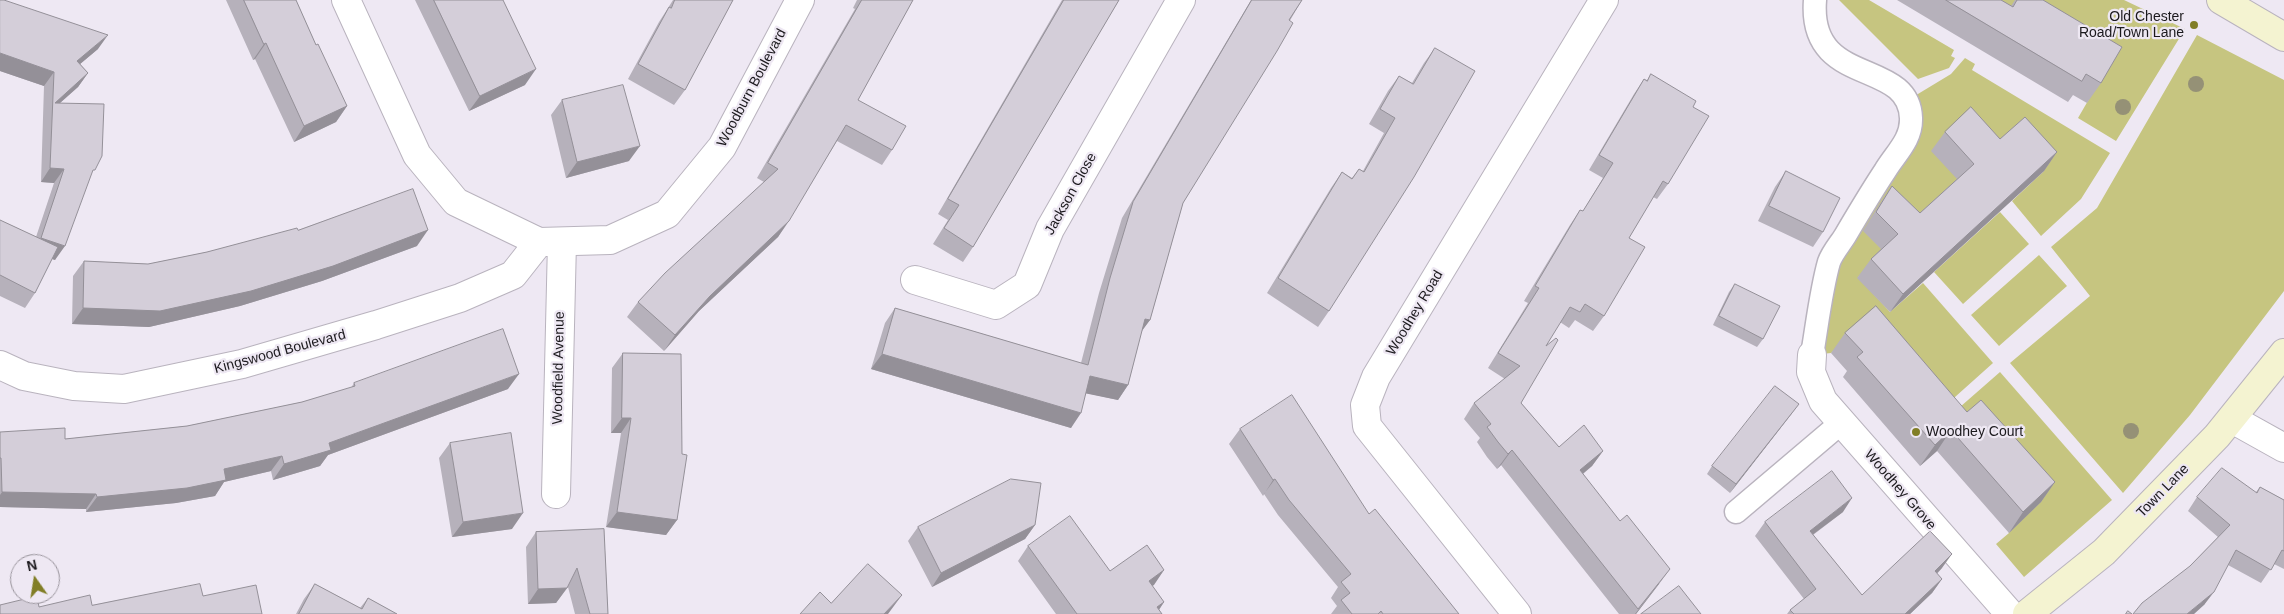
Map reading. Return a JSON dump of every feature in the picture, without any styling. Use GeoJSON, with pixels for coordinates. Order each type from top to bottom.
{"type":"FeatureCollection","features":[{"type":"Feature","properties":{"kind":"main road"},"geometry":{"type":"LineString","coordinates":[[2221,0],[2284,37]]}},
{"type":"Feature","properties":{"kind":"main road","name":"Town Lane"},"geometry":{"type":"LineString","coordinates":[[2027,614],[2104,552],[2232,419],[2284,353]]}},
{"type":"Feature","properties":{"kind":"street","name":"Woodburn Boulevard"},"geometry":{"type":"LineString","coordinates":[[346,0],[417,154],[456,202],[550,242],[610,240],[667,214],[722,147],[800,0]]}},
{"type":"Feature","properties":{"kind":"street","name":"Jackson Close"},"geometry":{"type":"LineString","coordinates":[[915,280],[996,304],[1027,285],[1050,229],[1181,0]]}},
{"type":"Feature","properties":{"kind":"street","name":"Woodhey Road"},"geometry":{"type":"LineString","coordinates":[[1517,614],[1367,426],[1365,405],[1376,377],[1604,0]]}},
{"type":"Feature","properties":{"kind":"street","name":"Kingswood Boulevard"},"geometry":{"type":"LineString","coordinates":[[0,365],[24,376],[58,383],[74,386],[124,389],[242,364],[376,325],[460,298],[513,275],[550,242]]}},
{"type":"Feature","properties":{"kind":"street","name":"Woodfield Avenue"},"geometry":{"type":"LineString","coordinates":[[550,242],[556,494]]}},
{"type":"Feature","properties":{"kind":"street","name":"Woodhey Grove"},"geometry":{"type":"LineString","coordinates":[[1812,355],[1811,372],[1823,401],[2010,614]]}},
{"type":"Feature","properties":{"kind":"street"},"geometry":{"type":"LineString","coordinates":[[2232,419],[2284,448]]}},
{"type":"Feature","properties":{"kind":"lane"},"geometry":{"type":"LineString","coordinates":[[1812,355],[1830,260],[1888,166],[1904,144],[1910,132],[1911,118],[1908,100],[1891,83],[1841,62],[1828,50],[1818,34],[1814,15],[1815,0]]}},
{"type":"Feature","properties":{"kind":"lane"},"geometry":{"type":"LineString","coordinates":[[1736,512],[1841,423]]}},
{"type":"Feature","properties":{"kind":"shaded area"},"geometry":{"type":"Polygon","coordinates":[[[1839,0],[1869,0],[1954,50],[1951,56],[1955,58],[1949,68],[1918,79],[1839,0]]]}},
{"type":"Feature","properties":{"kind":"shaded area"},"geometry":{"type":"Polygon","coordinates":[[[1997,0],[2124,0],[2185,29],[2116,141],[2078,118],[2107,68],[1997,0]]]}},
{"type":"Feature","properties":{"kind":"shaded area"},"geometry":{"type":"Polygon","coordinates":[[[2197,35],[2284,80],[2284,291],[2190,415],[2123,493],[2010,363],[2090,296],[2051,247],[2097,208],[2197,35]]]}},
{"type":"Feature","properties":{"kind":"shaded area"},"geometry":{"type":"Polygon","coordinates":[[[1965,58],[1975,64],[1972,70],[2110,153],[2081,199],[2041,236],[2012,201],[2044,171],[1858,277],[1890,312],[1923,283],[1993,363],[1936,414],[1862,327],[1831,353],[1812,355],[1830,260],[1887,166],[1908,100],[1951,74],[1965,58]]]}},
{"type":"Feature","properties":{"kind":"shaded area"},"geometry":{"type":"Polygon","coordinates":[[[2000,212],[2029,244],[1963,304],[1934,272],[2000,212]]]}},
{"type":"Feature","properties":{"kind":"shaded area"},"geometry":{"type":"Polygon","coordinates":[[[2039,255],[2067,286],[1999,346],[1971,315],[2039,255]]]}},
{"type":"Feature","properties":{"kind":"shaded area"},"geometry":{"type":"Polygon","coordinates":[[[2000,372],[2112,500],[2024,577],[1996,544],[2009,533],[1952,414],[2000,372]]]}},
{"type":"Feature","properties":{"kind":"building"},"geometry":{"type":"Polygon","coordinates":[[[0,0],[108,35],[77,61],[88,73],[55,103],[104,104],[102,156],[95,170],[93,170],[65,246],[41,238],[64,169],[50,168],[54,72],[0,53],[0,0]]]}},
{"type":"Feature","properties":{"kind":"building"},"geometry":{"type":"Polygon","coordinates":[[[244,0],[296,0],[347,106],[304,126],[244,0]]]}},
{"type":"Feature","properties":{"kind":"building"},"geometry":{"type":"Polygon","coordinates":[[[434,0],[503,0],[536,69],[480,96],[434,0]]]}},
{"type":"Feature","properties":{"kind":"building"},"geometry":{"type":"Polygon","coordinates":[[[675,0],[733,0],[685,90],[638,64],[669,7],[671,8],[675,0]]]}},
{"type":"Feature","properties":{"kind":"building"},"geometry":{"type":"Polygon","coordinates":[[[862,0],[913,0],[858,100],[906,126],[892,150],[846,125],[789,221],[710,296],[675,335],[638,302],[665,273],[778,169],[768,163],[862,0]]]}},
{"type":"Feature","properties":{"kind":"building"},"geometry":{"type":"Polygon","coordinates":[[[1064,0],[1119,0],[973,247],[944,228],[959,205],[948,199],[1064,0]]]}},
{"type":"Feature","properties":{"kind":"building"},"geometry":{"type":"Polygon","coordinates":[[[1252,0],[1302,0],[1289,20],[1293,23],[1277,51],[1183,203],[1150,320],[1145,319],[1128,385],[1090,376],[1081,413],[882,354],[895,308],[1088,365],[1110,278],[1133,202],[1252,0]]]}},
{"type":"Feature","properties":{"kind":"building"},"geometry":{"type":"Polygon","coordinates":[[[1946,0],[2001,0],[2013,7],[2017,0],[2043,0],[2122,47],[2101,83],[2086,74],[2082,81],[1946,0]]]}},
{"type":"Feature","properties":{"kind":"building"},"geometry":{"type":"Polygon","coordinates":[[[1435,48],[1475,71],[1414,177],[1329,311],[1278,278],[1342,172],[1352,179],[1359,169],[1364,172],[1395,118],[1380,109],[1399,76],[1413,84],[1435,48]]]}},
{"type":"Feature","properties":{"kind":"building"},"geometry":{"type":"Polygon","coordinates":[[[1651,74],[1696,101],[1693,107],[1709,116],[1668,184],[1663,181],[1629,238],[1645,247],[1604,316],[1585,304],[1580,312],[1570,307],[1546,346],[1556,338],[1558,340],[1521,403],[1559,447],[1584,425],[1603,451],[1580,470],[1620,521],[1627,515],[1670,569],[1638,609],[1512,450],[1508,454],[1498,442],[1487,427],[1491,424],[1474,403],[1520,366],[1498,353],[1539,288],[1535,286],[1580,210],[1583,211],[1613,163],[1599,155],[1644,79],[1647,81],[1651,74]]]}},
{"type":"Feature","properties":{"kind":"building"},"geometry":{"type":"Polygon","coordinates":[[[623,85],[640,146],[577,162],[562,100],[623,85]]]}},
{"type":"Feature","properties":{"kind":"building"},"geometry":{"type":"Polygon","coordinates":[[[1971,107],[2000,139],[2025,117],[2057,152],[1903,294],[1871,259],[1898,234],[1876,212],[1892,186],[1920,213],[1974,164],[1945,132],[1971,107]]]}},
{"type":"Feature","properties":{"kind":"building"},"geometry":{"type":"Polygon","coordinates":[[[1786,171],[1840,198],[1823,232],[1769,206],[1786,171]]]}},
{"type":"Feature","properties":{"kind":"building"},"geometry":{"type":"Polygon","coordinates":[[[413,189],[428,230],[333,266],[251,291],[160,311],[83,308],[84,261],[148,264],[207,252],[297,228],[298,230],[413,189]]]}},
{"type":"Feature","properties":{"kind":"building"},"geometry":{"type":"Polygon","coordinates":[[[0,220],[58,247],[35,293],[0,275],[0,220]]]}},
{"type":"Feature","properties":{"kind":"building"},"geometry":{"type":"Polygon","coordinates":[[[1735,284],[1780,306],[1763,339],[1719,316],[1735,284]]]}},
{"type":"Feature","properties":{"kind":"building"},"geometry":{"type":"Polygon","coordinates":[[[1876,306],[1967,412],[1981,400],[2055,482],[2023,512],[1951,430],[1935,445],[1857,357],[1863,352],[1845,333],[1876,306]]]}},
{"type":"Feature","properties":{"kind":"building"},"geometry":{"type":"Polygon","coordinates":[[[503,329],[519,374],[329,443],[331,450],[284,464],[282,456],[224,469],[226,480],[187,488],[97,497],[96,494],[2,492],[0,432],[65,428],[65,439],[187,426],[302,402],[355,386],[354,383],[503,329]]]}},
{"type":"Feature","properties":{"kind":"building"},"geometry":{"type":"Polygon","coordinates":[[[623,353],[681,354],[682,454],[687,455],[677,520],[617,512],[631,418],[622,418],[623,353]]]}},
{"type":"Feature","properties":{"kind":"building"},"geometry":{"type":"Polygon","coordinates":[[[1775,386],[1799,404],[1736,484],[1712,466],[1775,386]]]}},
{"type":"Feature","properties":{"kind":"building"},"geometry":{"type":"Polygon","coordinates":[[[1292,395],[1369,514],[1375,509],[1459,614],[1383,614],[1381,611],[1378,614],[1352,614],[1341,600],[1350,593],[1341,582],[1351,574],[1289,500],[1275,479],[1273,480],[1240,429],[1292,395]]]}},
{"type":"Feature","properties":{"kind":"building"},"geometry":{"type":"Polygon","coordinates":[[[511,433],[523,513],[463,522],[450,443],[511,433]]]}},
{"type":"Feature","properties":{"kind":"building"},"geometry":{"type":"Polygon","coordinates":[[[2222,468],[2257,493],[2260,487],[2284,500],[2284,551],[2282,550],[2271,570],[2236,550],[2214,592],[2187,614],[2133,614],[2142,603],[2190,566],[2230,525],[2197,497],[2222,468]]]}},
{"type":"Feature","properties":{"kind":"building"},"geometry":{"type":"Polygon","coordinates":[[[1832,471],[1852,498],[1810,531],[1862,595],[1930,531],[1952,554],[1935,571],[1942,579],[1905,614],[1794,614],[1790,610],[1816,589],[1765,522],[1832,471]]]}},
{"type":"Feature","properties":{"kind":"building"},"geometry":{"type":"Polygon","coordinates":[[[1011,479],[1041,483],[1035,525],[941,573],[918,527],[1011,479]]]}},
{"type":"Feature","properties":{"kind":"building"},"geometry":{"type":"Polygon","coordinates":[[[1070,516],[1110,571],[1147,545],[1164,570],[1149,581],[1164,602],[1157,607],[1162,614],[1077,614],[1028,546],[1070,516]]]}},
{"type":"Feature","properties":{"kind":"building"},"geometry":{"type":"Polygon","coordinates":[[[604,529],[608,614],[590,614],[577,568],[567,588],[538,589],[536,532],[604,529]]]}},
{"type":"Feature","properties":{"kind":"building"},"geometry":{"type":"Polygon","coordinates":[[[868,564],[902,595],[884,614],[800,614],[820,592],[831,603],[868,564]]]}},
{"type":"Feature","properties":{"kind":"building"},"geometry":{"type":"Polygon","coordinates":[[[200,584],[203,596],[256,585],[262,614],[0,614],[0,605],[10,603],[38,604],[39,607],[60,604],[60,602],[90,595],[92,605],[200,584]]]}},
{"type":"Feature","properties":{"kind":"building"},"geometry":{"type":"Polygon","coordinates":[[[315,584],[362,609],[368,598],[397,614],[299,614],[315,584]]]}},
{"type":"Feature","properties":{"kind":"building"},"geometry":{"type":"Polygon","coordinates":[[[1679,586],[1701,614],[1641,614],[1679,586]]]}},
{"type":"Feature","properties":{"kind":"place","name":"Old Chester Road/Town Lane"},"geometry":{"type":"Point","coordinates":[2194,25]}},
{"type":"Feature","properties":{"kind":"place","name":"Woodhey Court"},"geometry":{"type":"Point","coordinates":[1916,432]}}]}
